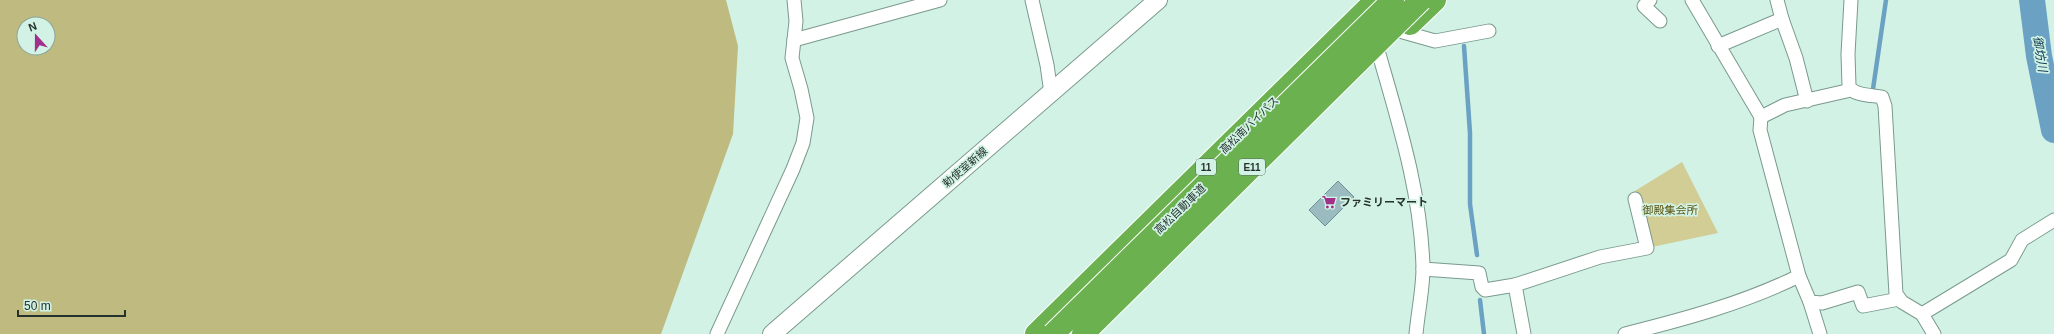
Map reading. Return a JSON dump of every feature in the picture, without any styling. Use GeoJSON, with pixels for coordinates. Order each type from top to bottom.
{"type":"FeatureCollection","features":[{"type":"Feature","properties":{"kind":"highway","name":"高松自動車道"},"geometry":{"type":"LineString","coordinates":[[1053,334],[1393,0]]}},
{"type":"Feature","properties":{"kind":"highway","name":"高松自動車道"},"geometry":{"type":"LineString","coordinates":[[1083,334],[1421,0]]}},
{"type":"Feature","properties":{"kind":"highway"},"geometry":{"type":"LineString","coordinates":[[1096,334],[1435,0]]}},
{"type":"Feature","properties":{"kind":"highway","name":"高松南バイパス"},"geometry":{"type":"LineString","coordinates":[[1036,334],[1369,3]]}},
{"type":"Feature","properties":{"kind":"main road","name":"勅使室新線"},"geometry":{"type":"LineString","coordinates":[[772,334],[1158,0]]}},
{"type":"Feature","properties":{"kind":"street"},"geometry":{"type":"LineString","coordinates":[[717,334],[793,169],[803,143],[807,118],[801,89],[792,58],[796,21],[794,0]]}},
{"type":"Feature","properties":{"kind":"street"},"geometry":{"type":"LineString","coordinates":[[794,40],[940,0]]}},
{"type":"Feature","properties":{"kind":"street"},"geometry":{"type":"LineString","coordinates":[[1032,0],[1047,65],[1051,93]]}},
{"type":"Feature","properties":{"kind":"street"},"geometry":{"type":"LineString","coordinates":[[1650,0],[1644,6],[1660,21]]}},
{"type":"Feature","properties":{"kind":"street"},"geometry":{"type":"LineString","coordinates":[[1692,0],[1761,116],[1760,130],[1799,276],[1810,302],[1820,334]]}},
{"type":"Feature","properties":{"kind":"street"},"geometry":{"type":"LineString","coordinates":[[1777,0],[1796,58],[1807,101]]}},
{"type":"Feature","properties":{"kind":"street"},"geometry":{"type":"LineString","coordinates":[[1851,0],[1848,76],[1851,90]]}},
{"type":"Feature","properties":{"kind":"street"},"geometry":{"type":"LineString","coordinates":[[1369,3],[1379,56],[1393,97],[1412,172],[1416,196],[1423,269],[1416,334]]}},
{"type":"Feature","properties":{"kind":"street"},"geometry":{"type":"LineString","coordinates":[[1718,46],[1782,19]]}},
{"type":"Feature","properties":{"kind":"street"},"geometry":{"type":"LineString","coordinates":[[1403,32],[1435,41],[1489,31]]}},
{"type":"Feature","properties":{"kind":"street"},"geometry":{"type":"LineString","coordinates":[[1761,116],[1785,105],[1851,90],[1882,97],[1886,106],[1895,286],[1899,299],[1922,314],[1934,334]]}},
{"type":"Feature","properties":{"kind":"street"},"geometry":{"type":"LineString","coordinates":[[1423,269],[1480,273],[1482,287],[1485,290],[1515,285],[1600,257],[1647,248],[1635,199]]}},
{"type":"Feature","properties":{"kind":"street"},"geometry":{"type":"LineString","coordinates":[[1922,314],[2011,260],[2022,240],[2052,220]]}},
{"type":"Feature","properties":{"kind":"street"},"geometry":{"type":"LineString","coordinates":[[1625,334],[1698,316],[1769,290],[1799,276]]}},
{"type":"Feature","properties":{"kind":"street"},"geometry":{"type":"LineString","coordinates":[[1515,285],[1524,334]]}},
{"type":"Feature","properties":{"kind":"street"},"geometry":{"type":"LineString","coordinates":[[1810,302],[1822,303],[1858,292],[1863,306],[1899,299]]}},
{"type":"Feature","properties":{"kind":"green space","name":"御殿集会所"},"geometry":{"type":"Polygon","coordinates":[[[1682,162],[1718,233],[1647,248],[1635,199],[1630,194],[1682,162]]]}},
{"type":"Feature","properties":{"kind":"shaded area"},"geometry":{"type":"Polygon","coordinates":[[[0,0],[726,0],[738,46],[733,134],[661,334],[0,334],[0,0]]]}},
{"type":"Feature","properties":{"kind":"building"},"geometry":{"type":"Polygon","coordinates":[[[1338,181],[1354,197],[1325,226],[1309,210],[1338,181]]]}},
{"type":"Feature","properties":{"kind":"waterway"},"geometry":{"type":"LineString","coordinates":[[1873,89],[1886,0]]}},
{"type":"Feature","properties":{"kind":"waterway","name":"御坊川"},"geometry":{"type":"LineString","coordinates":[[2032,0],[2039,56],[2054,130]]}},
{"type":"Feature","properties":{"kind":"waterway"},"geometry":{"type":"LineString","coordinates":[[1464,46],[1470,133],[1470,204],[1477,255]]}},
{"type":"Feature","properties":{"kind":"waterway"},"geometry":{"type":"LineString","coordinates":[[1480,300],[1484,334]]}},
{"type":"Feature","properties":{"kind":"place","name":"ファミリーマート"},"geometry":{"type":"Point","coordinates":[1329,202]}}]}
